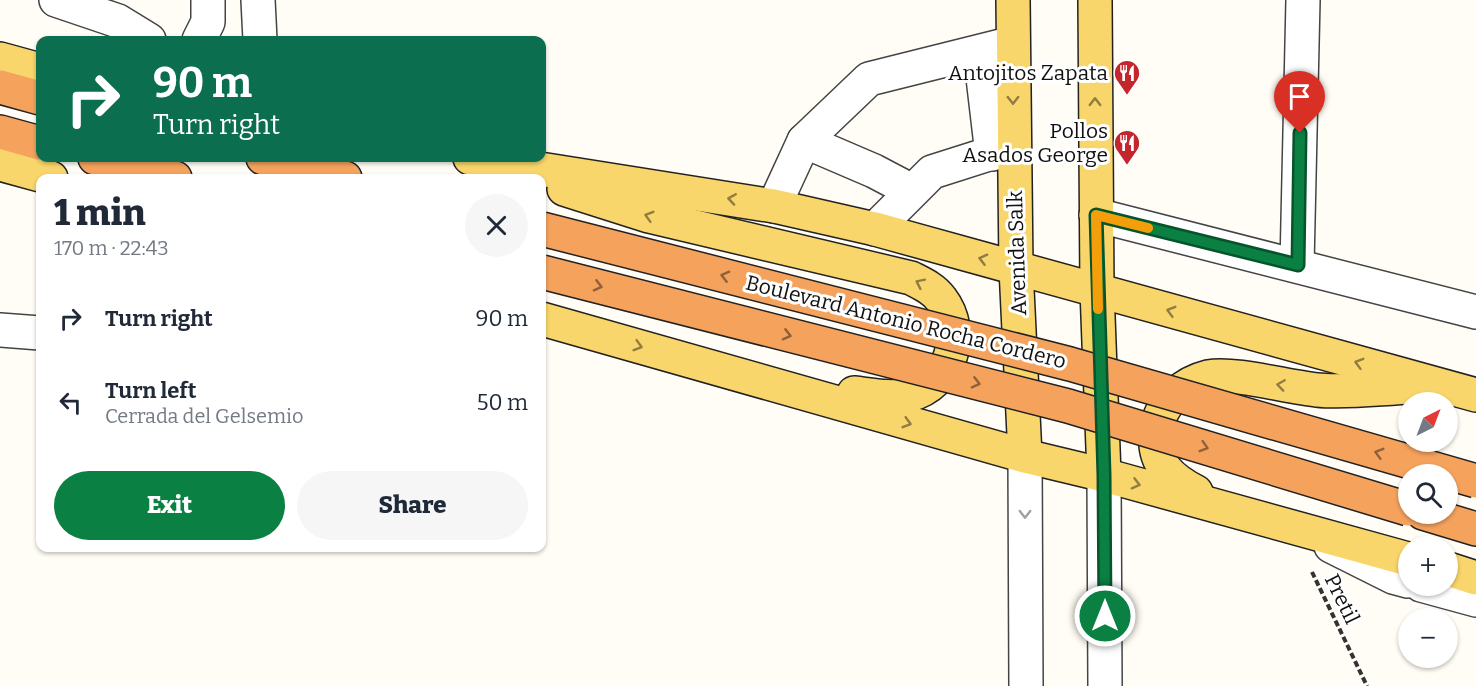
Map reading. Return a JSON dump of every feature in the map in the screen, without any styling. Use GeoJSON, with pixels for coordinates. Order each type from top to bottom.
{"type":"FeatureCollection","features":[{"type":"Feature","properties":{"kind":"highway"},"geometry":{"type":"LineString","coordinates":[[0,87],[36,97]]}},
{"type":"Feature","properties":{"kind":"highway"},"geometry":{"type":"LineString","coordinates":[[0,132],[36,142]]}},
{"type":"Feature","properties":{"kind":"highway"},"geometry":{"type":"LineString","coordinates":[[111,162],[159,174]]}},
{"type":"Feature","properties":{"kind":"highway"},"geometry":{"type":"LineString","coordinates":[[279,162],[329,174]]}},
{"type":"Feature","properties":{"kind":"highway","name":"Boulevard Antonio Rocha Cordero"},"geometry":{"type":"LineString","coordinates":[[546,230],[1070,364],[1476,481]]}},
{"type":"Feature","properties":{"kind":"highway","name":"Boulevard Antonio Rocha Cordero"},"geometry":{"type":"LineString","coordinates":[[546,273],[1068,406],[1398,506]]}},
{"type":"Feature","properties":{"kind":"highway"},"geometry":{"type":"LineString","coordinates":[[1458,524],[1476,529]]}},
{"type":"Feature","properties":{"kind":"main road","name":"Avenida Salk"},"geometry":{"type":"LineString","coordinates":[[1013,0],[1013,43],[1003,150],[1016,268],[1025,456]]}},
{"type":"Feature","properties":{"kind":"main road"},"geometry":{"type":"LineString","coordinates":[[1095,0],[1097,290],[1104,475]]}},
{"type":"Feature","properties":{"kind":"main road"},"geometry":{"type":"LineString","coordinates":[[0,59],[36,69]]}},
{"type":"Feature","properties":{"kind":"main road"},"geometry":{"type":"LineString","coordinates":[[483,162],[520,174]]}},
{"type":"Feature","properties":{"kind":"main road"},"geometry":{"type":"LineString","coordinates":[[495,162],[774,206],[875,229],[1476,395]]}},
{"type":"Feature","properties":{"kind":"main road"},"geometry":{"type":"LineString","coordinates":[[0,164],[36,174]]}},
{"type":"Feature","properties":{"kind":"main road"},"geometry":{"type":"LineString","coordinates":[[546,182],[649,216],[911,278],[927,286],[950,312],[954,329],[954,347],[939,378],[925,389],[909,395],[891,397],[768,384]]}},
{"type":"Feature","properties":{"kind":"main road"},"geometry":{"type":"LineString","coordinates":[[546,320],[1025,456],[1104,475],[1398,555]]}},
{"type":"Feature","properties":{"kind":"main road"},"geometry":{"type":"LineString","coordinates":[[1225,508],[1186,487],[1162,467],[1155,446],[1157,423],[1168,401],[1185,386],[1208,377],[1228,377],[1319,390],[1444,387]]}},
{"type":"Feature","properties":{"kind":"main road"},"geometry":{"type":"LineString","coordinates":[[1458,572],[1476,578]]}},
{"type":"Feature","properties":{"kind":"street"},"geometry":{"type":"LineString","coordinates":[[56,0],[118,21],[142,36]]}},
{"type":"Feature","properties":{"kind":"street"},"geometry":{"type":"LineString","coordinates":[[201,36],[208,22],[208,0]]}},
{"type":"Feature","properties":{"kind":"street"},"geometry":{"type":"LineString","coordinates":[[258,0],[260,36]]}},
{"type":"Feature","properties":{"kind":"street"},"geometry":{"type":"LineString","coordinates":[[1298,265],[1303,0]]}},
{"type":"Feature","properties":{"kind":"street"},"geometry":{"type":"LineString","coordinates":[[774,206],[804,141],[869,80],[1013,43]]}},
{"type":"Feature","properties":{"kind":"street"},"geometry":{"type":"LineString","coordinates":[[875,229],[932,172],[1003,150],[980,52]]}},
{"type":"Feature","properties":{"kind":"street"},"geometry":{"type":"LineString","coordinates":[[804,141],[874,171],[912,191]]}},
{"type":"Feature","properties":{"kind":"street"},"geometry":{"type":"LineString","coordinates":[[1096,215],[1476,312]]}},
{"type":"Feature","properties":{"kind":"street"},"geometry":{"type":"LineString","coordinates":[[0,330],[36,333]]}},
{"type":"Feature","properties":{"kind":"street","name":"Avenida Salk"},"geometry":{"type":"LineString","coordinates":[[1025,456],[1026,686]]}},
{"type":"Feature","properties":{"kind":"street"},"geometry":{"type":"LineString","coordinates":[[1104,475],[1106,686]]}},
{"type":"Feature","properties":{"kind":"street"},"geometry":{"type":"LineString","coordinates":[[1289,526],[1398,578]]}},
{"type":"Feature","properties":{"kind":"street"},"geometry":{"type":"LineString","coordinates":[[1458,595],[1476,600]]}},
{"type":"Feature","properties":{"kind":"path","name":"Pretil"},"geometry":{"type":"LineString","coordinates":[[1310,568],[1367,686]]}},
{"type":"Feature","properties":{"kind":"slow traffic"},"geometry":{"type":"LineString","coordinates":[[1098,309],[1096,215],[1148,228]]}},
{"type":"Feature","properties":{"kind":"place","name":"Antojitos Zapata"},"geometry":{"type":"Point","coordinates":[1127,96]}},
{"type":"Feature","properties":{"kind":"place","name":"Pollos Asados George"},"geometry":{"type":"Point","coordinates":[1127,166]}},
{"type":"Feature","properties":{"kind":"route"},"geometry":{"type":"LineString","coordinates":[[1105,616],[1104,475],[1096,215],[1298,265],[1300,133]]}}]}
